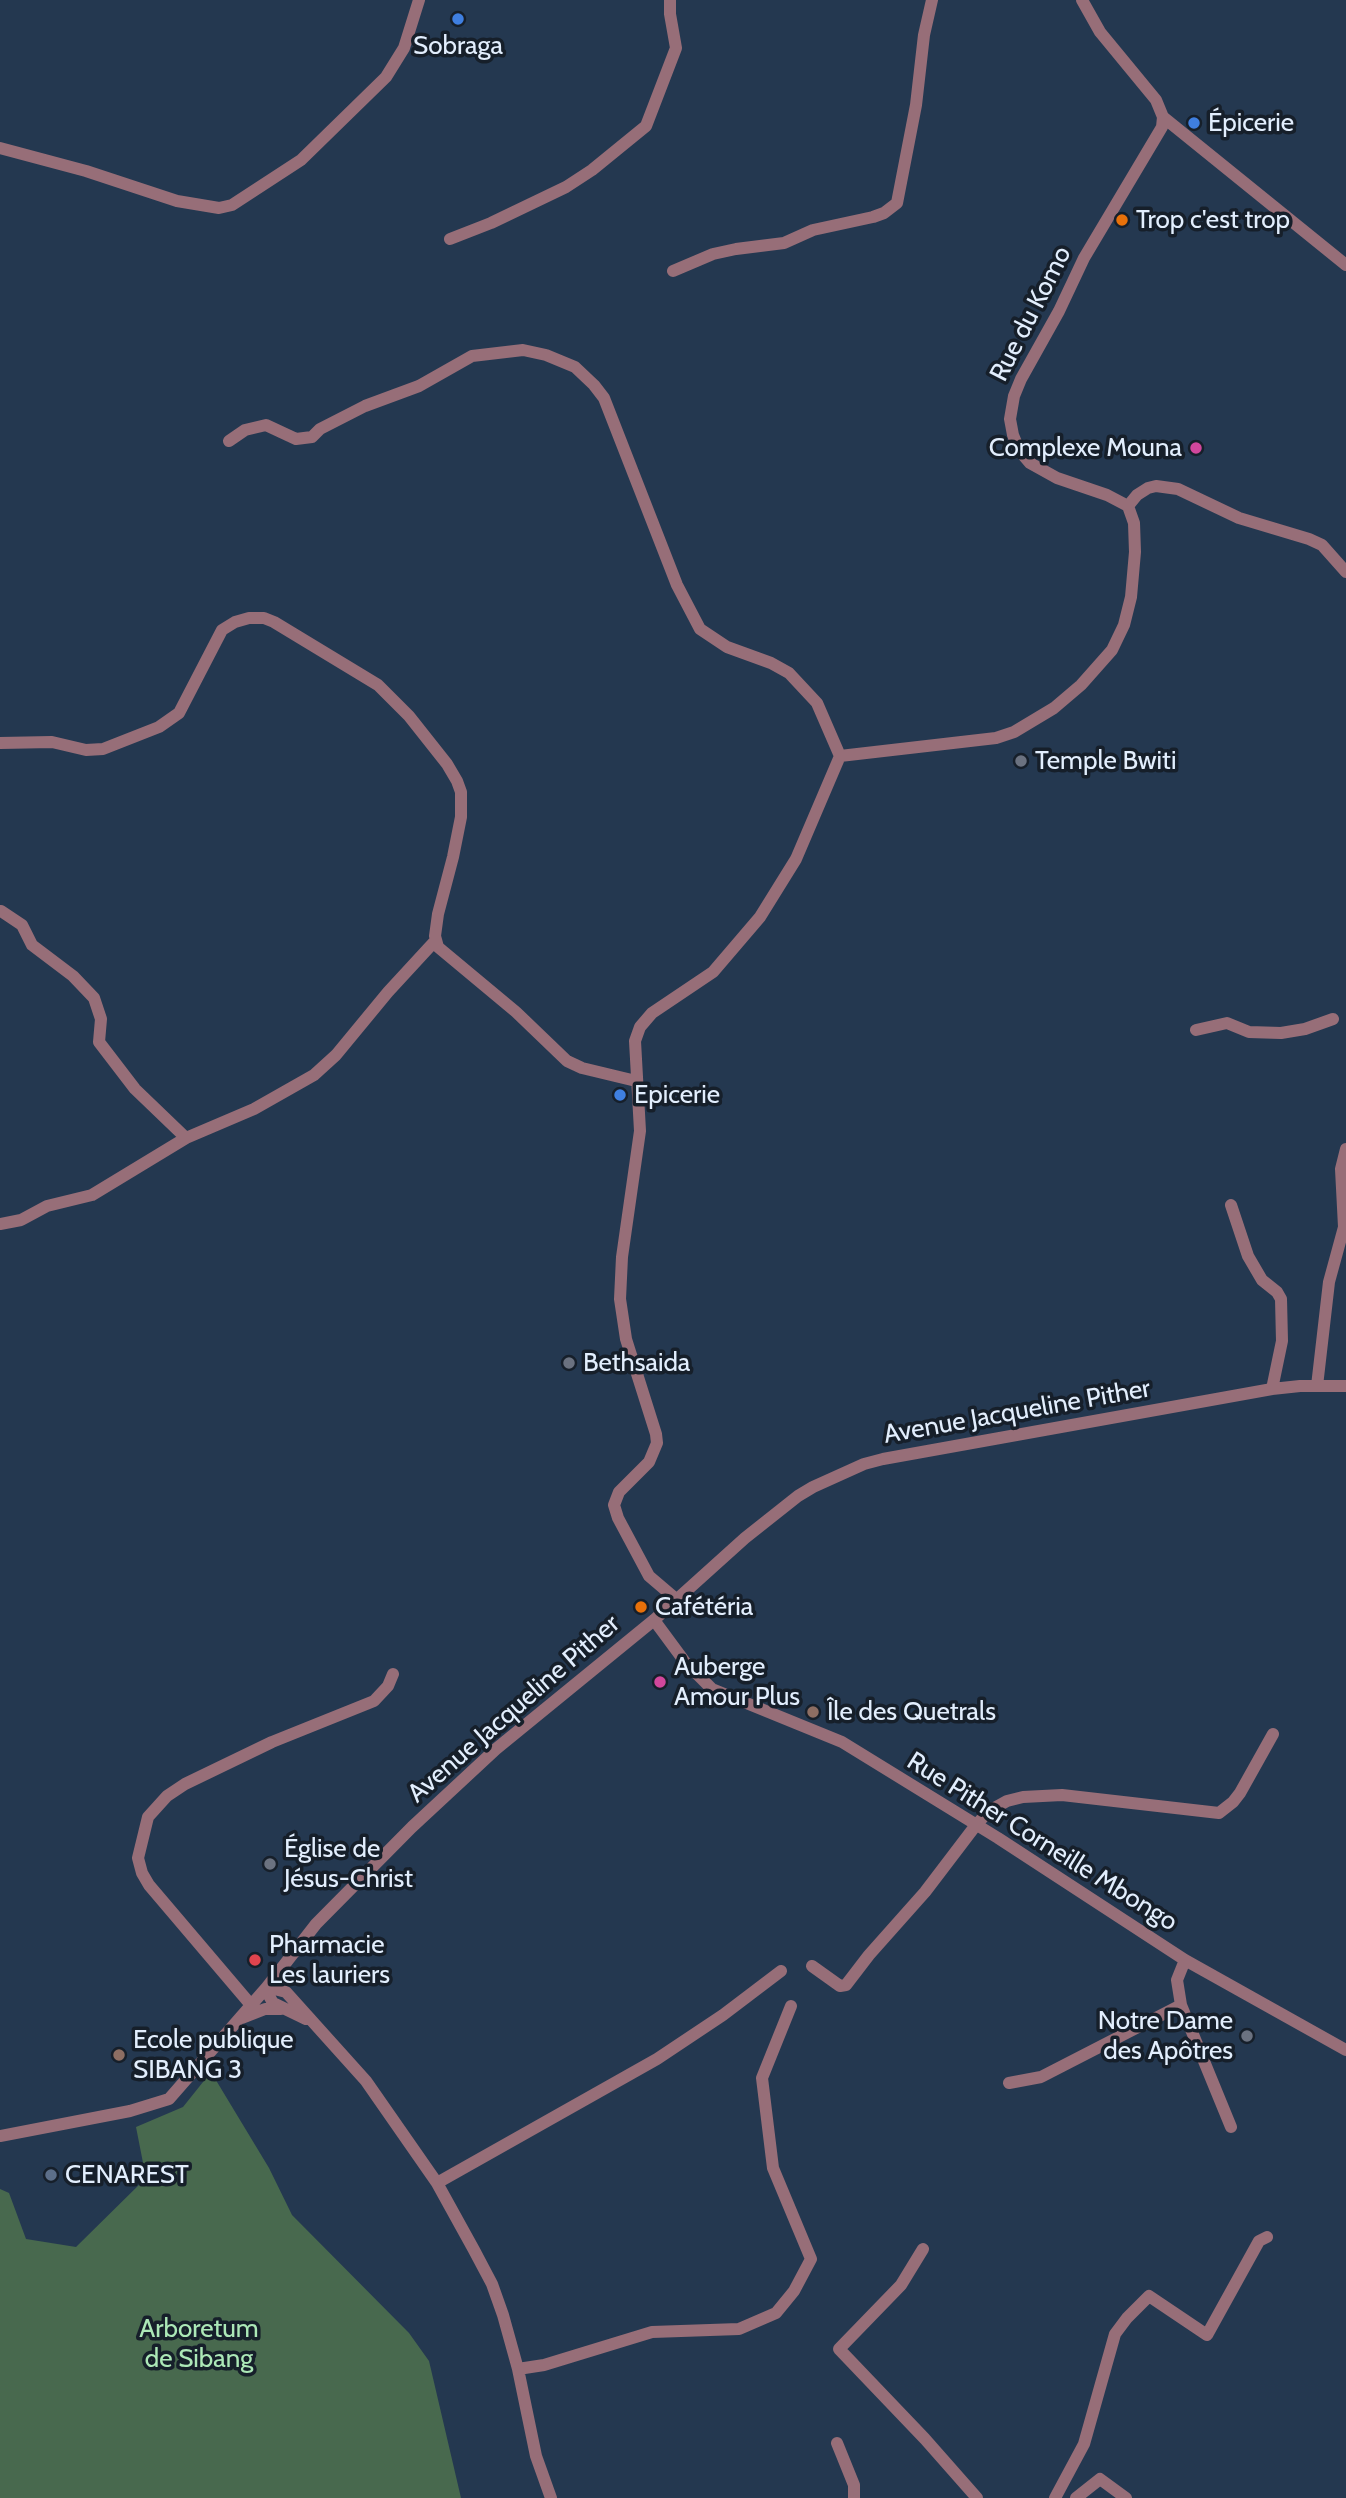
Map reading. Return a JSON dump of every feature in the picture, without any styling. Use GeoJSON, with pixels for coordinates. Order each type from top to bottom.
{"type":"FeatureCollection","features":[{"type":"Feature","properties":{"kind":"street"},"geometry":{"type":"LineString","coordinates":[[0,148],[86,171],[177,201],[219,208],[232,205],[301,160],[386,77],[404,48],[419,0]]}},
{"type":"Feature","properties":{"kind":"street"},"geometry":{"type":"LineString","coordinates":[[450,239],[491,223],[566,187],[646,127],[676,48],[670,0]]}},
{"type":"Feature","properties":{"kind":"street"},"geometry":{"type":"LineString","coordinates":[[673,271],[713,254],[736,248],[784,243],[813,230],[884,214],[897,203],[932,0]]}},
{"type":"Feature","properties":{"kind":"street"},"geometry":{"type":"LineString","coordinates":[[1082,0],[1101,32],[1156,100],[1163,117],[1346,265]]}},
{"type":"Feature","properties":{"kind":"street","name":"Rue du Komo"},"geometry":{"type":"LineString","coordinates":[[1128,506],[1107,495],[1057,478],[1030,463],[1018,450],[1014,440],[1010,411],[1021,379],[1059,311],[1084,257],[1160,134],[1163,117]]}},
{"type":"Feature","properties":{"kind":"street"},"geometry":{"type":"LineString","coordinates":[[229,441],[245,429],[266,425],[296,439],[312,437],[320,429],[365,406],[419,386],[472,356],[523,350],[546,355],[575,367],[604,398],[677,585],[700,629],[727,647],[771,663],[789,673],[817,703],[840,756],[796,859],[760,917],[713,972],[652,1013],[639,1027],[635,1041],[640,1131],[622,1257],[620,1299],[626,1339],[657,1443],[649,1462],[618,1492],[614,1505],[618,1518],[649,1576],[676,1599]]}},
{"type":"Feature","properties":{"kind":"street"},"geometry":{"type":"LineString","coordinates":[[840,756],[996,738],[1028,725],[1068,697],[1105,660],[1124,625],[1131,597],[1135,552],[1134,523],[1128,506],[1137,495],[1148,488],[1156,486],[1178,489],[1239,518],[1310,539],[1322,545],[1346,572]]}},
{"type":"Feature","properties":{"kind":"street"},"geometry":{"type":"LineString","coordinates":[[0,743],[52,742],[86,750],[103,749],[159,727],[179,713],[222,630],[235,621],[264,618],[378,685],[409,716],[447,764],[461,792],[461,817],[438,914],[435,941],[336,1055],[314,1074],[254,1109],[186,1138],[92,1195],[47,1206],[21,1220],[0,1224]]}},
{"type":"Feature","properties":{"kind":"street"},"geometry":{"type":"LineString","coordinates":[[1,911],[22,925],[32,945],[73,976],[94,998],[101,1019],[99,1042],[135,1089],[186,1138]]}},
{"type":"Feature","properties":{"kind":"street"},"geometry":{"type":"LineString","coordinates":[[435,941],[444,954],[516,1012],[567,1060],[582,1068],[636,1081]]}},
{"type":"Feature","properties":{"kind":"street"},"geometry":{"type":"LineString","coordinates":[[1196,1030],[1227,1023],[1249,1032],[1281,1033],[1305,1029],[1333,1019]]}},
{"type":"Feature","properties":{"kind":"street"},"geometry":{"type":"LineString","coordinates":[[1317,1386],[1329,1282],[1345,1227],[1341,1169],[1346,1149]]}},
{"type":"Feature","properties":{"kind":"street"},"geometry":{"type":"LineString","coordinates":[[1231,1205],[1248,1256],[1262,1280],[1278,1292],[1281,1299],[1282,1341],[1272,1389]]}},
{"type":"Feature","properties":{"kind":"street","name":"Avenue Jacqueline Pither"},"geometry":{"type":"LineString","coordinates":[[0,2136],[123,2113],[169,2099],[344,1894],[463,1779],[533,1717],[654,1620],[798,1496],[822,1481],[864,1464],[1272,1389],[1346,1386]]}},
{"type":"Feature","properties":{"kind":"street","name":"Rue Pither Corneille Mbongo"},"geometry":{"type":"LineString","coordinates":[[654,1620],[685,1662],[712,1689],[827,1734],[976,1825],[1185,1960],[1346,2050]]}},
{"type":"Feature","properties":{"kind":"street"},"geometry":{"type":"LineString","coordinates":[[251,2005],[149,1885],[142,1873],[138,1858],[148,1817],[167,1796],[184,1784],[272,1742],[374,1701],[388,1686],[393,1674]]}},
{"type":"Feature","properties":{"kind":"street"},"geometry":{"type":"LineString","coordinates":[[812,1966],[840,1986],[846,1985],[925,1892],[976,1825],[989,1811],[1007,1801],[1023,1797],[1062,1795],[1219,1813],[1240,1793],[1273,1734]]}},
{"type":"Feature","properties":{"kind":"street"},"geometry":{"type":"LineString","coordinates":[[291,1955],[286,1976],[292,2007]]}},
{"type":"Feature","properties":{"kind":"street"},"geometry":{"type":"LineString","coordinates":[[1185,1960],[1177,1980],[1181,2004],[1231,2127]]}},
{"type":"Feature","properties":{"kind":"street"},"geometry":{"type":"LineString","coordinates":[[437,2183],[657,2059],[723,2015],[781,1971]]}},
{"type":"Feature","properties":{"kind":"street"},"geometry":{"type":"LineString","coordinates":[[267,1987],[267,1993],[273,2003],[292,2007],[312,2024],[366,2081],[437,2183],[492,2284],[518,2370],[536,2456],[551,2498]]}},
{"type":"Feature","properties":{"kind":"street"},"geometry":{"type":"LineString","coordinates":[[1009,2083],[1041,2077],[1181,2004]]}},
{"type":"Feature","properties":{"kind":"street"},"geometry":{"type":"LineString","coordinates":[[518,2370],[544,2365],[652,2332],[739,2329],[776,2313],[794,2291],[811,2259],[773,2168],[762,2078],[791,2006]]}},
{"type":"Feature","properties":{"kind":"street"},"geometry":{"type":"LineString","coordinates":[[239,2020],[265,2009],[292,2007]]}},
{"type":"Feature","properties":{"kind":"street"},"geometry":{"type":"LineString","coordinates":[[1055,2498],[1084,2444],[1115,2334],[1127,2318],[1149,2296],[1207,2335],[1259,2241],[1266,2237]]}},
{"type":"Feature","properties":{"kind":"street"},"geometry":{"type":"LineString","coordinates":[[923,2249],[901,2285],[839,2349],[977,2498]]}},
{"type":"Feature","properties":{"kind":"street"},"geometry":{"type":"LineString","coordinates":[[837,2443],[854,2485],[854,2498]]}},
{"type":"Feature","properties":{"kind":"street"},"geometry":{"type":"LineString","coordinates":[[1076,2498],[1101,2479],[1126,2498]]}},
{"type":"Feature","properties":{"kind":"green space","name":"Arboretum de Sibang"},"geometry":{"type":"Polygon","coordinates":[[[211,2072],[269,2168],[292,2215],[409,2333],[429,2361],[461,2498],[0,2498],[0,2189],[9,2193],[26,2239],[76,2247],[146,2178],[136,2127],[183,2107],[211,2072]]]}},
{"type":"Feature","properties":{"kind":"place","name":"Sobraga"},"geometry":{"type":"Point","coordinates":[458,19]}},
{"type":"Feature","properties":{"kind":"place","name":"Épicerie"},"geometry":{"type":"Point","coordinates":[1194,123]}},
{"type":"Feature","properties":{"kind":"place","name":"Trop c'est trop"},"geometry":{"type":"Point","coordinates":[1122,220]}},
{"type":"Feature","properties":{"kind":"place","name":"Complexe Mouna"},"geometry":{"type":"Point","coordinates":[1196,448]}},
{"type":"Feature","properties":{"kind":"place","name":"Temple Bwiti"},"geometry":{"type":"Point","coordinates":[1021,761]}},
{"type":"Feature","properties":{"kind":"place","name":"Epicerie"},"geometry":{"type":"Point","coordinates":[620,1095]}},
{"type":"Feature","properties":{"kind":"place","name":"Bethsaida"},"geometry":{"type":"Point","coordinates":[569,1363]}},
{"type":"Feature","properties":{"kind":"place","name":"Cafétéria"},"geometry":{"type":"Point","coordinates":[641,1607]}},
{"type":"Feature","properties":{"kind":"place","name":"Auberge Amour Plus"},"geometry":{"type":"Point","coordinates":[660,1682]}},
{"type":"Feature","properties":{"kind":"place","name":"Île des Quetrals"},"geometry":{"type":"Point","coordinates":[813,1712]}},
{"type":"Feature","properties":{"kind":"place","name":"Église de Jésus-Christ"},"geometry":{"type":"Point","coordinates":[270,1864]}},
{"type":"Feature","properties":{"kind":"place","name":"Pharmacie Les lauriers"},"geometry":{"type":"Point","coordinates":[255,1960]}},
{"type":"Feature","properties":{"kind":"place","name":"Notre Dame des Apôtres"},"geometry":{"type":"Point","coordinates":[1247,2036]}},
{"type":"Feature","properties":{"kind":"place","name":"Ecole publique SIBANG 3"},"geometry":{"type":"Point","coordinates":[119,2055]}},
{"type":"Feature","properties":{"kind":"place","name":"CENAREST"},"geometry":{"type":"Point","coordinates":[51,2175]}}]}
